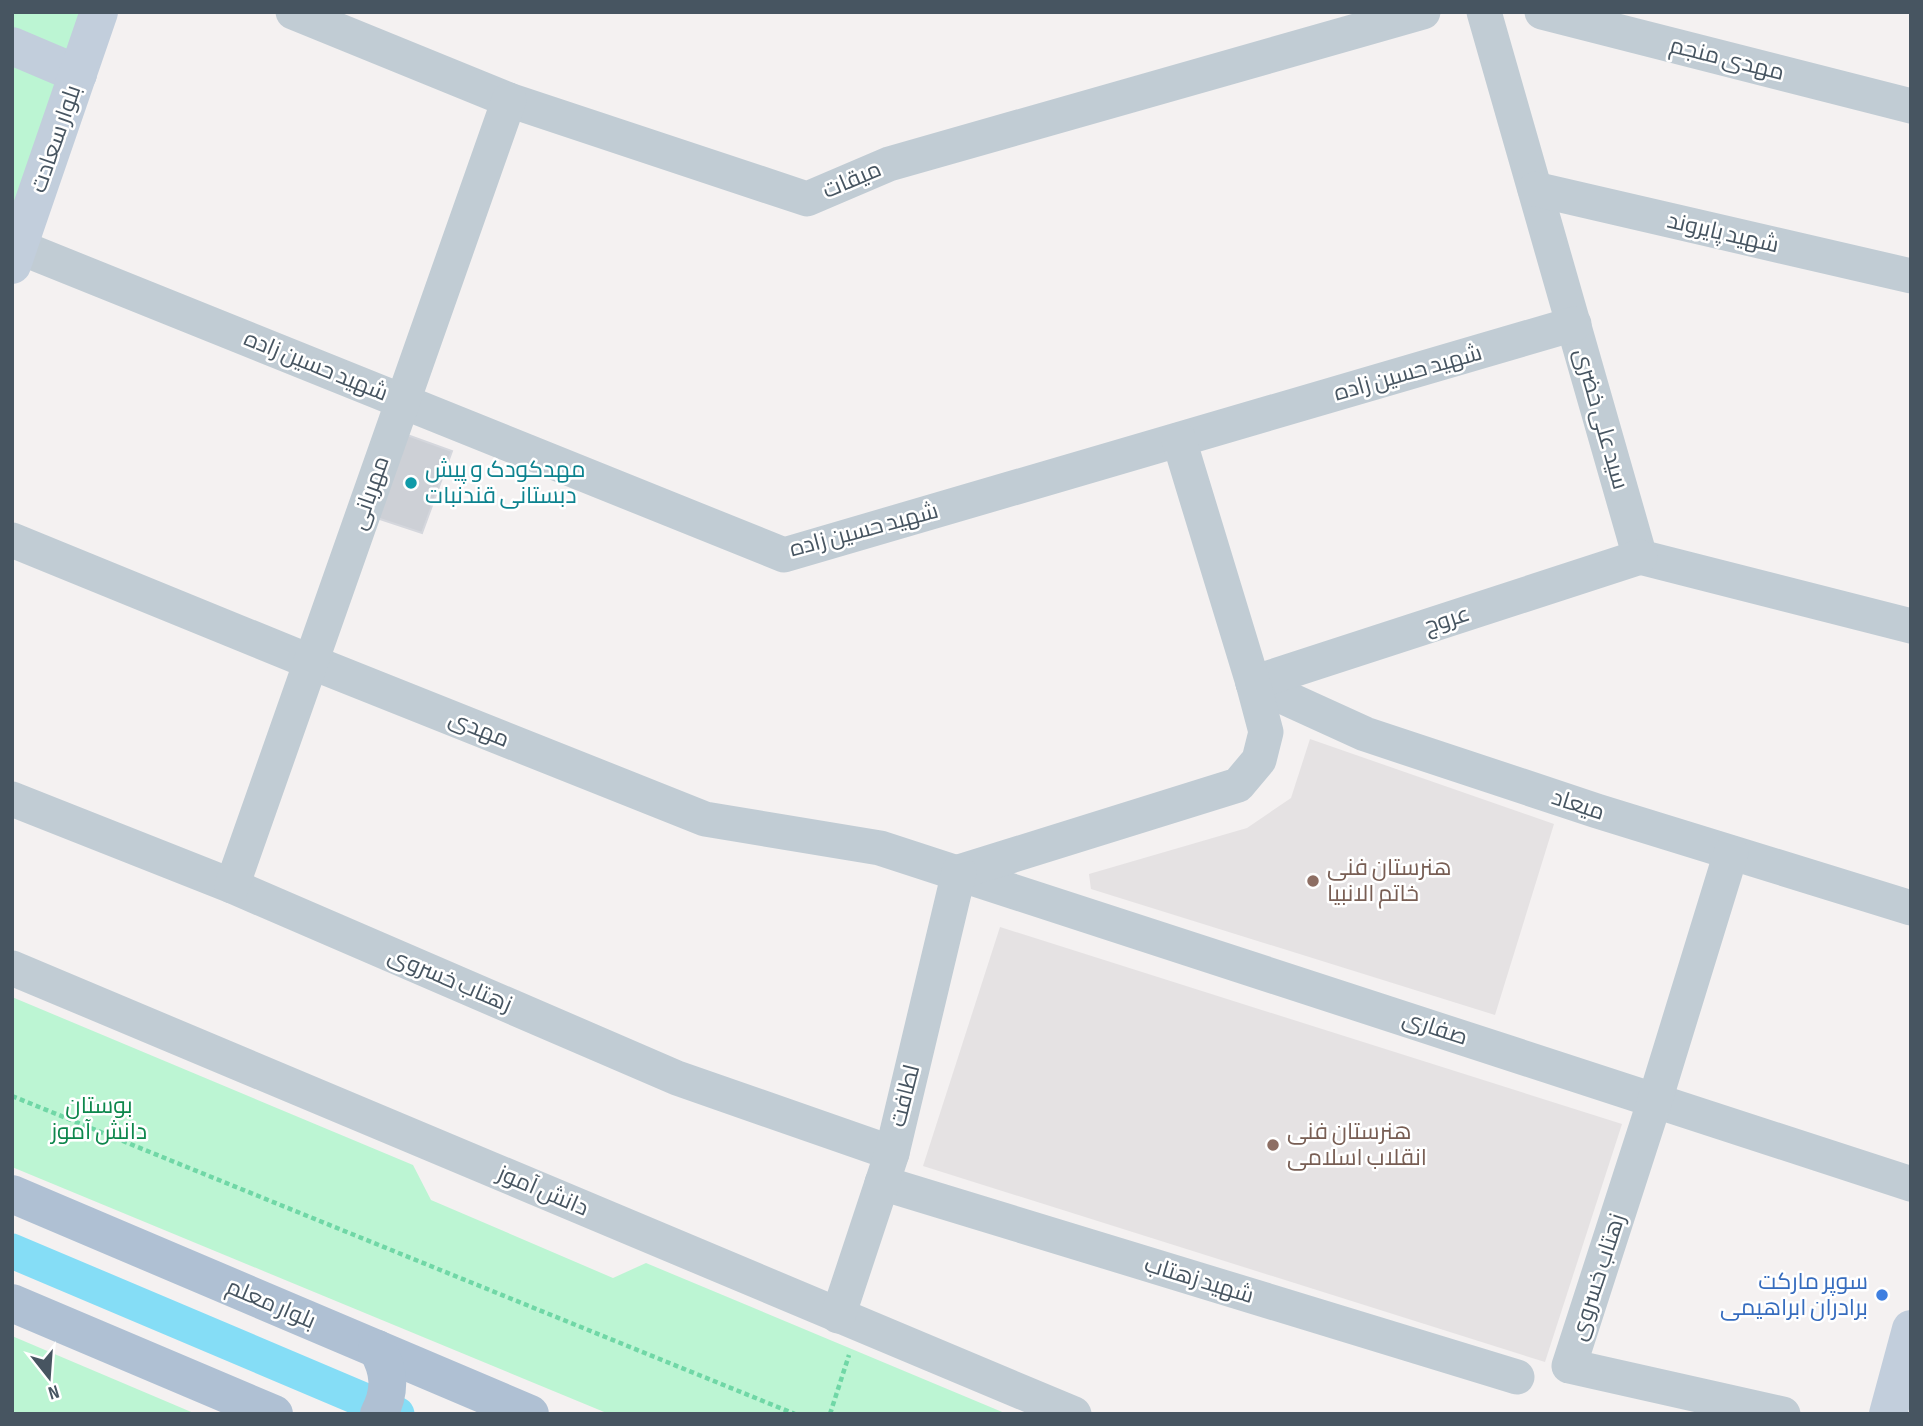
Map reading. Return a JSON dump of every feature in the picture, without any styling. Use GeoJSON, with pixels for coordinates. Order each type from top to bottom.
{"type":"FeatureCollection","features":[{"type":"Feature","properties":{"kind":"main road","name":"بلوار سعادت"},"geometry":{"type":"LineString","coordinates":[[15,256],[99,12]]}},
{"type":"Feature","properties":{"kind":"main road"},"geometry":{"type":"LineString","coordinates":[[12,46],[78,74]]}},
{"type":"Feature","properties":{"kind":"main road","name":"بلوار معلم"},"geometry":{"type":"LineString","coordinates":[[12,1194],[530,1414]]}},
{"type":"Feature","properties":{"kind":"main road"},"geometry":{"type":"LineString","coordinates":[[12,1303],[274,1414]]}},
{"type":"Feature","properties":{"kind":"main road"},"geometry":{"type":"LineString","coordinates":[[1888,1414],[1911,1329]]}},
{"type":"Feature","properties":{"kind":"main road"},"geometry":{"type":"LineString","coordinates":[[377,1349],[388,1373],[385,1400],[379,1414]]}},
{"type":"Feature","properties":{"kind":"street","name":"میقات"},"geometry":{"type":"LineString","coordinates":[[293,12],[509,100],[807,199],[889,164],[1423,12]]}},
{"type":"Feature","properties":{"kind":"street","name":"سید علی خضری"},"geometry":{"type":"LineString","coordinates":[[1484,12],[1640,557]]}},
{"type":"Feature","properties":{"kind":"street","name":"مهدی منجم"},"geometry":{"type":"LineString","coordinates":[[1542,12],[1911,106]]}},
{"type":"Feature","properties":{"kind":"street","name":"مهربانی"},"geometry":{"type":"LineString","coordinates":[[232,886],[509,100]]}},
{"type":"Feature","properties":{"kind":"street","name":"شهید پایروند"},"geometry":{"type":"LineString","coordinates":[[1535,189],[1911,276]]}},
{"type":"Feature","properties":{"kind":"street","name":"شهید حسین زاده"},"geometry":{"type":"LineString","coordinates":[[15,256],[402,401],[784,555],[1574,324]]}},
{"type":"Feature","properties":{"kind":"street"},"geometry":{"type":"LineString","coordinates":[[959,872],[1238,785],[1259,760],[1266,732],[1179,440]]}},
{"type":"Feature","properties":{"kind":"street","name":"مهدی"},"geometry":{"type":"LineString","coordinates":[[12,540],[705,819],[880,848],[959,872]]}},
{"type":"Feature","properties":{"kind":"street"},"geometry":{"type":"LineString","coordinates":[[1640,557],[1911,626]]}},
{"type":"Feature","properties":{"kind":"street","name":"عروج"},"geometry":{"type":"LineString","coordinates":[[1253,683],[1640,557]]}},
{"type":"Feature","properties":{"kind":"street","name":"میعاد"},"geometry":{"type":"LineString","coordinates":[[1253,683],[1365,734],[1731,853],[1911,908]]}},
{"type":"Feature","properties":{"kind":"street","name":"زهتاب خسروی"},"geometry":{"type":"LineString","coordinates":[[12,799],[232,886],[887,1168]]}},
{"type":"Feature","properties":{"kind":"street"},"geometry":{"type":"LineString","coordinates":[[1655,1100],[1731,853]]}},
{"type":"Feature","properties":{"kind":"street","name":"صفاری"},"geometry":{"type":"LineString","coordinates":[[959,872],[1911,1184]]}},
{"type":"Feature","properties":{"kind":"street","name":"لطافت"},"geometry":{"type":"LineString","coordinates":[[849,1320],[959,872]]}},
{"type":"Feature","properties":{"kind":"street","name":"دانش آموز"},"geometry":{"type":"LineString","coordinates":[[12,968],[1074,1414]]}},
{"type":"Feature","properties":{"kind":"street","name":"زهتاب خسروی"},"geometry":{"type":"LineString","coordinates":[[1655,1100],[1569,1366],[1783,1414]]}},
{"type":"Feature","properties":{"kind":"street","name":"شهید زهتاب"},"geometry":{"type":"LineString","coordinates":[[887,1168],[1517,1377]]}},
{"type":"Feature","properties":{"kind":"path"},"geometry":{"type":"LineString","coordinates":[[12,1096],[794,1414]]}},
{"type":"Feature","properties":{"kind":"path"},"geometry":{"type":"LineString","coordinates":[[830,1414],[849,1320]]}},
{"type":"Feature","properties":{"kind":"shaded area","name":"هنرستان فنی خاتم الانبیا"},"geometry":{"type":"Polygon","coordinates":[[[1310,739],[1554,824],[1495,1015],[1091,889],[1089,874],[1247,828],[1291,798],[1310,739]]]}},
{"type":"Feature","properties":{"kind":"shaded area","name":"هنرستان فنی انقلاب اسلامی"},"geometry":{"type":"Polygon","coordinates":[[[1000,927],[1622,1124],[1545,1362],[923,1166],[1000,927]]]}},
{"type":"Feature","properties":{"kind":"green space"},"geometry":{"type":"Polygon","coordinates":[[[12,12],[99,12],[12,265],[12,12]]]}},
{"type":"Feature","properties":{"kind":"green space","name":"بوستان دانش آموز"},"geometry":{"type":"Polygon","coordinates":[[[12,997],[413,1165],[431,1200],[613,1278],[646,1263],[1007,1414],[609,1414],[12,1167],[12,997]]]}},
{"type":"Feature","properties":{"kind":"green space"},"geometry":{"type":"Polygon","coordinates":[[[12,1336],[196,1414],[12,1414],[12,1336]]]}},
{"type":"Feature","properties":{"kind":"building","name":"مهدکودک و پیش دبستانی قندنبات"},"geometry":{"type":"Polygon","coordinates":[[[399,432],[452,451],[422,533],[371,516],[399,432]]]}},
{"type":"Feature","properties":{"kind":"waterway"},"geometry":{"type":"LineString","coordinates":[[12,1251],[397,1414]]}},
{"type":"Feature","properties":{"kind":"place","name":"مهدکودک و پیش دبستانی قندنبات"},"geometry":{"type":"Point","coordinates":[411,483]}},
{"type":"Feature","properties":{"kind":"place","name":"هنرستان فنی خاتم الانبیا"},"geometry":{"type":"Point","coordinates":[1313,881]}},
{"type":"Feature","properties":{"kind":"place","name":"هنرستان فنی انقلاب اسلامی"},"geometry":{"type":"Point","coordinates":[1273,1145]}},
{"type":"Feature","properties":{"kind":"place","name":"سوپر مارکت برادران ابراهیمی"},"geometry":{"type":"Point","coordinates":[1882,1295]}}]}
